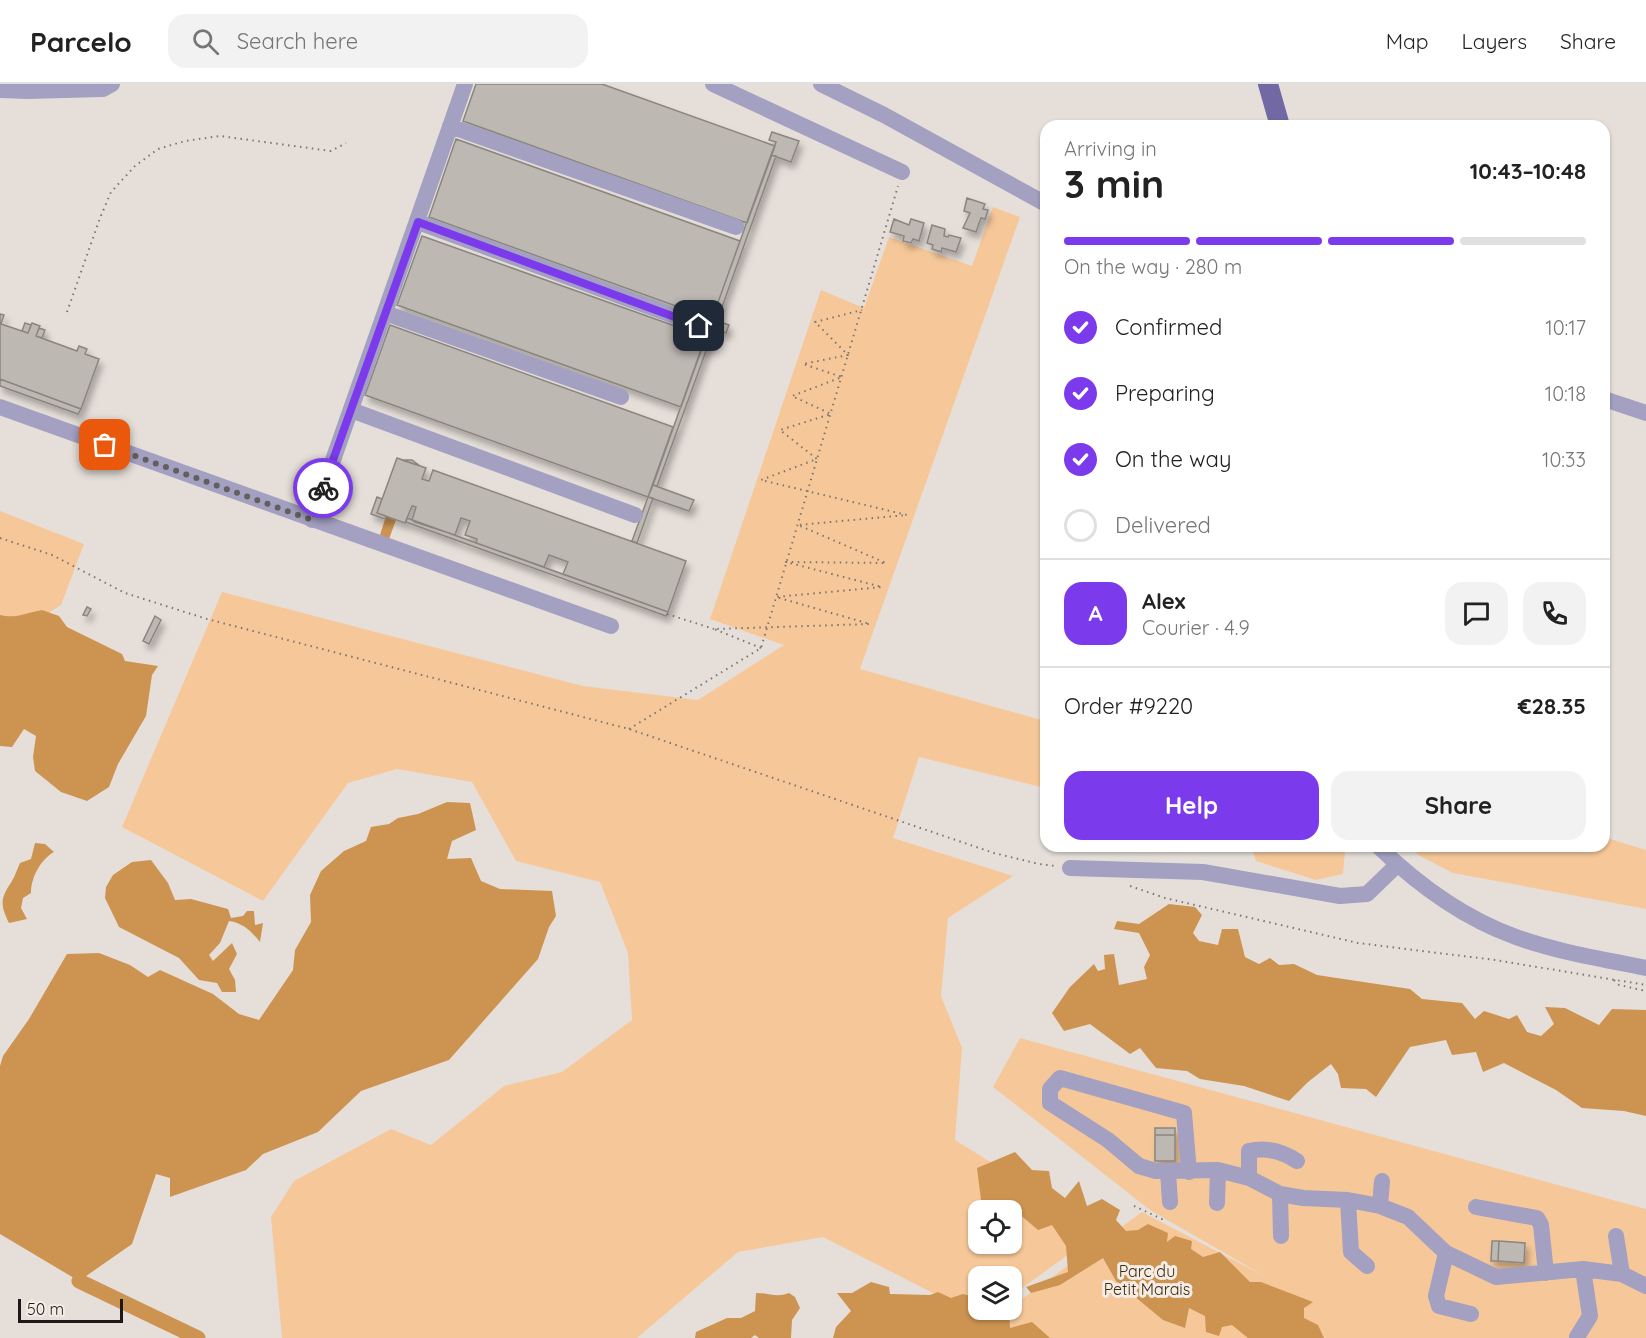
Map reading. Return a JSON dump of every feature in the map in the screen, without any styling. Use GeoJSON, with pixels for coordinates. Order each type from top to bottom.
{"type":"FeatureCollection","features":[{"type":"Feature","properties":{"kind":"main road"},"geometry":{"type":"LineString","coordinates":[[1268,84],[1278,120]]}},
{"type":"Feature","properties":{"kind":"street"},"geometry":{"type":"LineString","coordinates":[[0,90],[103,88],[112,84]]}},
{"type":"Feature","properties":{"kind":"street"},"geometry":{"type":"LineString","coordinates":[[312,520],[465,84]]}},
{"type":"Feature","properties":{"kind":"street"},"geometry":{"type":"LineString","coordinates":[[712,84],[902,172]]}},
{"type":"Feature","properties":{"kind":"street"},"geometry":{"type":"LineString","coordinates":[[820,84],[884,115],[1040,201]]}},
{"type":"Feature","properties":{"kind":"street"},"geometry":{"type":"LineString","coordinates":[[450,126],[736,227]]}},
{"type":"Feature","properties":{"kind":"street"},"geometry":{"type":"LineString","coordinates":[[418,222],[699,326]]}},
{"type":"Feature","properties":{"kind":"street"},"geometry":{"type":"LineString","coordinates":[[385,313],[621,397]]}},
{"type":"Feature","properties":{"kind":"street"},"geometry":{"type":"LineString","coordinates":[[1610,401],[1646,413]]}},
{"type":"Feature","properties":{"kind":"street"},"geometry":{"type":"LineString","coordinates":[[0,407],[611,626]]}},
{"type":"Feature","properties":{"kind":"street"},"geometry":{"type":"LineString","coordinates":[[351,410],[635,515]]}},
{"type":"Feature","properties":{"kind":"street"},"geometry":{"type":"LineString","coordinates":[[1384,852],[1397,865],[1443,900],[1488,926],[1548,947],[1646,968]]}},
{"type":"Feature","properties":{"kind":"street"},"geometry":{"type":"LineString","coordinates":[[1070,868],[1203,872],[1340,896],[1367,894],[1397,865]]}},
{"type":"Feature","properties":{"kind":"street"},"geometry":{"type":"LineString","coordinates":[[1189,1172],[1184,1113],[1060,1078],[1050,1089],[1050,1103],[1108,1140],[1139,1166],[1156,1171],[1189,1172],[1218,1170],[1249,1178],[1280,1194],[1303,1198],[1348,1200],[1380,1206],[1408,1217],[1446,1253],[1496,1277],[1583,1269],[1622,1274],[1646,1286]]}},
{"type":"Feature","properties":{"kind":"street"},"geometry":{"type":"LineString","coordinates":[[1249,1178],[1249,1151],[1257,1149],[1285,1154],[1297,1161]]}},
{"type":"Feature","properties":{"kind":"street"},"geometry":{"type":"LineString","coordinates":[[1217,1203],[1218,1170]]}},
{"type":"Feature","properties":{"kind":"street"},"geometry":{"type":"LineString","coordinates":[[1168,1171],[1170,1202]]}},
{"type":"Feature","properties":{"kind":"street"},"geometry":{"type":"LineString","coordinates":[[1380,1206],[1382,1181]]}},
{"type":"Feature","properties":{"kind":"street"},"geometry":{"type":"LineString","coordinates":[[1280,1194],[1281,1236]]}},
{"type":"Feature","properties":{"kind":"street"},"geometry":{"type":"LineString","coordinates":[[1348,1200],[1351,1252],[1367,1266]]}},
{"type":"Feature","properties":{"kind":"street"},"geometry":{"type":"LineString","coordinates":[[1476,1207],[1537,1218],[1541,1224],[1546,1273]]}},
{"type":"Feature","properties":{"kind":"street"},"geometry":{"type":"LineString","coordinates":[[1616,1236],[1622,1274]]}},
{"type":"Feature","properties":{"kind":"street"},"geometry":{"type":"LineString","coordinates":[[1446,1253],[1436,1296],[1439,1306],[1471,1314]]}},
{"type":"Feature","properties":{"kind":"street"},"geometry":{"type":"LineString","coordinates":[[1577,1337],[1590,1316],[1583,1269]]}},
{"type":"Feature","properties":{"kind":"path"},"geometry":{"type":"LineString","coordinates":[[67,312],[111,192],[135,166],[158,149],[185,141],[220,136],[331,151],[346,144]]}},
{"type":"Feature","properties":{"kind":"path"},"geometry":{"type":"LineString","coordinates":[[629,729],[761,648],[902,172]]}},
{"type":"Feature","properties":{"kind":"path"},"geometry":{"type":"LineString","coordinates":[[848,355],[815,322],[862,310]]}},
{"type":"Feature","properties":{"kind":"path"},"geometry":{"type":"LineString","coordinates":[[842,377],[802,364],[848,355]]}},
{"type":"Feature","properties":{"kind":"path"},"geometry":{"type":"LineString","coordinates":[[831,414],[792,396],[842,377]]}},
{"type":"Feature","properties":{"kind":"path"},"geometry":{"type":"LineString","coordinates":[[817,459],[780,430],[831,414]]}},
{"type":"Feature","properties":{"kind":"path"},"geometry":{"type":"LineString","coordinates":[[798,525],[907,514],[761,480],[817,459]]}},
{"type":"Feature","properties":{"kind":"path"},"geometry":{"type":"LineString","coordinates":[[786,562],[886,563],[798,525]]}},
{"type":"Feature","properties":{"kind":"path"},"geometry":{"type":"LineString","coordinates":[[0,538],[52,555],[125,592],[207,619],[629,729],[994,853],[1039,864],[1070,868]]}},
{"type":"Feature","properties":{"kind":"path"},"geometry":{"type":"LineString","coordinates":[[776,597],[882,587],[786,562]]}},
{"type":"Feature","properties":{"kind":"path"},"geometry":{"type":"LineString","coordinates":[[714,629],[870,624],[776,597]]}},
{"type":"Feature","properties":{"kind":"path"},"geometry":{"type":"LineString","coordinates":[[667,614],[714,629],[761,648]]}},
{"type":"Feature","properties":{"kind":"path"},"geometry":{"type":"LineString","coordinates":[[1123,884],[1165,898],[1358,943],[1495,960],[1646,985]]}},
{"type":"Feature","properties":{"kind":"path"},"geometry":{"type":"LineString","coordinates":[[1614,980],[1619,984],[1646,990]]}},
{"type":"Feature","properties":{"kind":"path"},"geometry":{"type":"LineString","coordinates":[[1134,1206],[1162,1219],[1170,1202]]}},
{"type":"Feature","properties":{"kind":"green space"},"geometry":{"type":"Polygon","coordinates":[[[993,207],[1020,217],[860,669],[1040,720],[1040,787],[919,757],[893,838],[1013,876],[948,918],[941,996],[962,1048],[955,1140],[1101,1231],[1022,1288],[1022,1266],[968,1266],[968,1311],[823,1237],[738,1252],[637,1338],[282,1338],[271,1217],[294,1181],[391,1129],[431,1145],[504,1086],[562,1072],[632,1020],[628,953],[600,882],[516,861],[472,782],[397,769],[348,783],[263,901],[122,827],[222,592],[583,686],[698,700],[784,645],[710,619],[821,290],[864,308],[889,237],[972,266],[993,207]]]}},
{"type":"Feature","properties":{"kind":"green space"},"geometry":{"type":"Polygon","coordinates":[[[0,511],[84,544],[61,605],[24,629],[0,676],[0,511]]]}},
{"type":"Feature","properties":{"kind":"green space"},"geometry":{"type":"Polygon","coordinates":[[[1610,839],[1646,850],[1646,909],[1453,873],[1416,852],[1610,852],[1610,839]]]}},
{"type":"Feature","properties":{"kind":"green space"},"geometry":{"type":"Polygon","coordinates":[[[1253,852],[1345,852],[1343,874],[1316,880],[1256,861],[1253,852]]]}},
{"type":"Feature","properties":{"kind":"green space","name":"Parc du Petit Marais"},"geometry":{"type":"Polygon","coordinates":[[[1020,1038],[1646,1209],[1646,1338],[968,1338],[994,1320],[1022,1320],[1022,1299],[1142,1212],[1266,1277],[1150,1210],[993,1087],[1020,1038]]]}},
{"type":"Feature","properties":{"kind":"shaded area"},"geometry":{"type":"Polygon","coordinates":[[[386,516],[396,520],[389,539],[380,535],[386,516]]]}},
{"type":"Feature","properties":{"kind":"shaded area"},"geometry":{"type":"Polygon","coordinates":[[[42,610],[59,616],[67,627],[122,654],[125,661],[158,666],[152,675],[146,716],[118,764],[109,787],[87,801],[61,792],[35,771],[33,757],[36,736],[24,729],[12,747],[0,746],[0,615],[16,616],[42,610]]]}},
{"type":"Feature","properties":{"kind":"shaded area"},"geometry":{"type":"Polygon","coordinates":[[[447,802],[470,803],[476,830],[452,841],[447,859],[471,858],[481,881],[500,889],[552,891],[556,916],[549,927],[538,959],[449,1060],[361,1091],[318,1132],[263,1154],[246,1170],[170,1197],[170,1178],[156,1174],[132,1244],[79,1281],[0,1234],[0,1066],[3,1056],[29,1019],[67,954],[99,953],[130,965],[148,977],[160,970],[213,994],[239,1014],[259,1020],[293,970],[295,950],[311,922],[310,895],[321,871],[344,851],[366,841],[371,827],[389,824],[398,818],[418,814],[447,802]]]}},
{"type":"Feature","properties":{"kind":"shaded area"},"geometry":{"type":"Polygon","coordinates":[[[35,843],[45,844],[54,852],[41,865],[31,887],[31,893],[23,898],[21,908],[27,919],[9,923],[4,911],[3,897],[20,863],[31,859],[35,843]]]}},
{"type":"Feature","properties":{"kind":"shaded area"},"geometry":{"type":"Polygon","coordinates":[[[151,860],[168,883],[175,900],[191,899],[228,909],[231,918],[243,916],[247,911],[254,911],[255,925],[263,923],[260,942],[246,928],[229,921],[220,943],[209,955],[213,961],[232,943],[237,954],[229,969],[235,980],[236,992],[222,992],[217,983],[199,980],[179,958],[119,927],[105,898],[106,887],[113,875],[132,862],[151,860]]]}},
{"type":"Feature","properties":{"kind":"shaded area"},"geometry":{"type":"Polygon","coordinates":[[[1169,904],[1195,907],[1202,915],[1193,933],[1199,941],[1218,945],[1222,929],[1238,929],[1245,957],[1259,964],[1270,958],[1279,965],[1294,964],[1317,975],[1410,989],[1422,999],[1462,1003],[1475,1019],[1484,1011],[1509,1019],[1517,1015],[1527,1032],[1541,1036],[1554,1024],[1545,1007],[1565,1008],[1599,1025],[1612,1009],[1646,1010],[1646,1116],[1624,1111],[1582,1108],[1556,1090],[1504,1063],[1483,1072],[1476,1052],[1452,1055],[1446,1040],[1410,1047],[1376,1097],[1366,1089],[1341,1088],[1338,1074],[1331,1064],[1289,1101],[1244,1086],[1200,1079],[1187,1071],[1156,1068],[1140,1048],[1130,1054],[1090,1024],[1064,1031],[1052,1013],[1070,987],[1094,964],[1098,971],[1105,969],[1104,955],[1114,954],[1119,985],[1147,979],[1144,967],[1150,955],[1139,933],[1114,929],[1117,921],[1139,924],[1169,904]]]}},
{"type":"Feature","properties":{"kind":"shaded area"},"geometry":{"type":"Polygon","coordinates":[[[1015,1152],[1032,1170],[1049,1171],[1052,1188],[1065,1198],[1079,1181],[1087,1206],[1102,1199],[1120,1210],[1116,1220],[1126,1231],[1138,1230],[1148,1224],[1168,1233],[1167,1242],[1175,1236],[1192,1241],[1191,1249],[1203,1257],[1220,1252],[1250,1282],[1261,1282],[1313,1302],[1304,1308],[1304,1318],[1318,1325],[1324,1338],[1248,1338],[1232,1325],[1222,1327],[1219,1336],[1206,1332],[1205,1316],[1189,1308],[1185,1328],[1163,1320],[1116,1281],[1103,1258],[1060,1285],[1031,1293],[1026,1287],[1068,1272],[1066,1246],[1052,1225],[1038,1230],[1022,1216],[1022,1200],[981,1200],[977,1168],[1015,1152]]]}},
{"type":"Feature","properties":{"kind":"shaded area"},"geometry":{"type":"Polygon","coordinates":[[[871,1282],[889,1287],[890,1294],[930,1295],[938,1292],[951,1298],[963,1294],[968,1295],[968,1320],[1010,1320],[1010,1328],[1032,1322],[1050,1338],[833,1338],[836,1327],[851,1311],[837,1293],[852,1293],[871,1282]]]}},
{"type":"Feature","properties":{"kind":"shaded area"},"geometry":{"type":"Polygon","coordinates":[[[756,1293],[777,1295],[789,1293],[795,1297],[800,1308],[792,1320],[791,1338],[759,1338],[755,1335],[751,1338],[695,1338],[696,1332],[727,1318],[741,1318],[755,1311],[756,1293]]]}},
{"type":"Feature","properties":{"kind":"building"},"geometry":{"type":"Polygon","coordinates":[[[476,84],[602,84],[775,146],[747,223],[463,121],[476,84]]]}},
{"type":"Feature","properties":{"kind":"building"},"geometry":{"type":"Polygon","coordinates":[[[772,132],[799,141],[791,162],[771,155],[776,142],[769,140],[772,132]]]}},
{"type":"Feature","properties":{"kind":"building"},"geometry":{"type":"Polygon","coordinates":[[[456,139],[740,241],[712,319],[429,217],[456,139]]]}},
{"type":"Feature","properties":{"kind":"building"},"geometry":{"type":"Polygon","coordinates":[[[771,155],[776,156],[717,321],[712,319],[771,155]]]}},
{"type":"Feature","properties":{"kind":"building"},"geometry":{"type":"Polygon","coordinates":[[[967,198],[985,204],[983,209],[988,210],[985,219],[981,218],[976,232],[963,228],[970,213],[964,211],[967,198]]]}},
{"type":"Feature","properties":{"kind":"building"},"geometry":{"type":"Polygon","coordinates":[[[894,219],[909,225],[911,219],[924,223],[919,241],[913,239],[911,243],[903,241],[904,236],[890,232],[894,219]]]}},
{"type":"Feature","properties":{"kind":"building"},"geometry":{"type":"Polygon","coordinates":[[[932,225],[945,229],[944,236],[961,238],[956,252],[942,248],[941,252],[932,249],[933,245],[927,243],[932,225]]]}},
{"type":"Feature","properties":{"kind":"building"},"geometry":{"type":"Polygon","coordinates":[[[422,236],[706,337],[681,407],[397,305],[422,236]]]}},
{"type":"Feature","properties":{"kind":"building"},"geometry":{"type":"Polygon","coordinates":[[[0,314],[4,315],[1,324],[28,333],[32,323],[40,326],[36,336],[77,351],[79,346],[87,349],[85,354],[99,359],[81,409],[0,379],[0,314]]]}},
{"type":"Feature","properties":{"kind":"building"},"geometry":{"type":"Polygon","coordinates":[[[712,319],[729,325],[726,333],[709,327],[712,319]]]}},
{"type":"Feature","properties":{"kind":"building"},"geometry":{"type":"Polygon","coordinates":[[[25,323],[31,325],[28,333],[22,331],[25,323]]]}},
{"type":"Feature","properties":{"kind":"building"},"geometry":{"type":"Polygon","coordinates":[[[390,325],[673,427],[648,497],[365,395],[390,325]]]}},
{"type":"Feature","properties":{"kind":"building"},"geometry":{"type":"Polygon","coordinates":[[[709,327],[714,329],[657,486],[653,485],[709,327]]]}},
{"type":"Feature","properties":{"kind":"building"},"geometry":{"type":"Polygon","coordinates":[[[39,328],[45,330],[42,338],[36,336],[39,328]]]}},
{"type":"Feature","properties":{"kind":"building"},"geometry":{"type":"Polygon","coordinates":[[[0,379],[81,409],[78,414],[0,386],[0,379]]]}},
{"type":"Feature","properties":{"kind":"building"},"geometry":{"type":"Polygon","coordinates":[[[397,458],[426,468],[422,479],[429,481],[433,470],[686,561],[668,612],[563,574],[568,562],[549,555],[544,567],[476,543],[477,539],[465,535],[470,521],[461,518],[455,535],[412,520],[416,507],[412,506],[405,523],[377,513],[397,458]]]}},
{"type":"Feature","properties":{"kind":"building"},"geometry":{"type":"Polygon","coordinates":[[[402,460],[412,460],[420,466],[402,460]]]}},
{"type":"Feature","properties":{"kind":"building"},"geometry":{"type":"Polygon","coordinates":[[[653,485],[694,500],[689,511],[648,497],[653,485]]]}},
{"type":"Feature","properties":{"kind":"building"},"geometry":{"type":"Polygon","coordinates":[[[377,497],[382,499],[377,513],[386,516],[385,519],[371,514],[377,497]]]}},
{"type":"Feature","properties":{"kind":"building"},"geometry":{"type":"Polygon","coordinates":[[[648,497],[653,498],[637,543],[632,541],[648,497]]]}},
{"type":"Feature","properties":{"kind":"building"},"geometry":{"type":"Polygon","coordinates":[[[407,518],[668,612],[666,616],[406,522],[407,518]]]}},
{"type":"Feature","properties":{"kind":"building"},"geometry":{"type":"Polygon","coordinates":[[[87,607],[91,609],[87,616],[83,615],[87,607]]]}},
{"type":"Feature","properties":{"kind":"building"},"geometry":{"type":"Polygon","coordinates":[[[155,616],[161,620],[149,644],[143,641],[155,616]]]}},
{"type":"Feature","properties":{"kind":"building"},"geometry":{"type":"Polygon","coordinates":[[[1155,1128],[1175,1128],[1175,1135],[1155,1135],[1155,1128]]]}},
{"type":"Feature","properties":{"kind":"building"},"geometry":{"type":"Polygon","coordinates":[[[1155,1135],[1175,1135],[1175,1161],[1155,1161],[1155,1135]]]}},
{"type":"Feature","properties":{"kind":"building"},"geometry":{"type":"Polygon","coordinates":[[[1492,1241],[1499,1241],[1498,1261],[1491,1261],[1492,1241]]]}},
{"type":"Feature","properties":{"kind":"building"},"geometry":{"type":"Polygon","coordinates":[[[1499,1241],[1525,1243],[1524,1263],[1498,1261],[1499,1241]]]}},
{"type":"Feature","properties":{"kind":"waterway"},"geometry":{"type":"LineString","coordinates":[[79,1281],[198,1338]]}},
{"type":"Feature","properties":{"kind":"way so far"},"geometry":{"type":"LineString","coordinates":[[105,445],[312,520],[323,488]]}},
{"type":"Feature","properties":{"kind":"route"},"geometry":{"type":"LineString","coordinates":[[323,488],[418,222],[699,326]]}}]}
